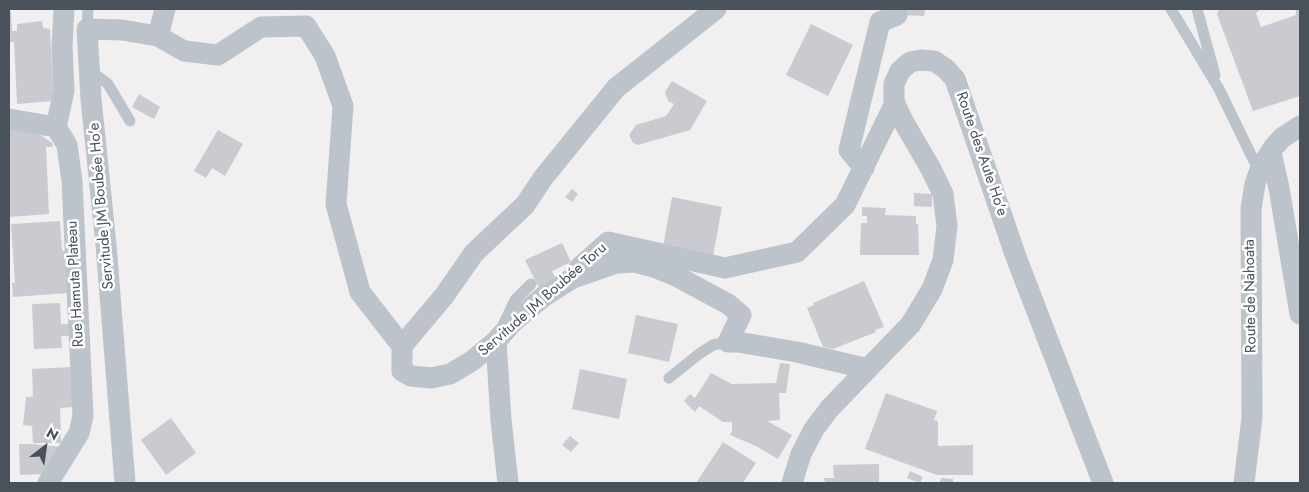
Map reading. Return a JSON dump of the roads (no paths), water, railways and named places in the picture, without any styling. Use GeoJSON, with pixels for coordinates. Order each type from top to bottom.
{"type":"FeatureCollection","features":[{"type":"Feature","properties":{"kind":"street"},"geometry":{"type":"LineString","coordinates":[[9,119],[56,127],[64,91],[62,46],[64,9]]}},
{"type":"Feature","properties":{"kind":"street"},"geometry":{"type":"LineString","coordinates":[[165,9],[158,36],[184,51],[218,54],[261,27],[306,26],[325,56],[343,106],[336,204],[360,292],[402,346],[444,296],[474,252],[525,205],[543,178],[616,88],[716,9]]}},
{"type":"Feature","properties":{"kind":"street"},"geometry":{"type":"LineString","coordinates":[[864,168],[849,150],[880,22],[897,15]]}},
{"type":"Feature","properties":{"kind":"street","name":"Servitude JM Boubée Ho'e"},"geometry":{"type":"LineString","coordinates":[[125,483],[90,70],[88,19],[122,30],[158,36]]}},
{"type":"Feature","properties":{"kind":"street","name":"Route des Aute Ho'e"},"geometry":{"type":"LineString","coordinates":[[792,483],[800,454],[814,429],[830,408],[911,324],[932,289],[942,260],[947,226],[943,194],[932,169],[903,121],[895,103],[894,84],[900,71],[910,62],[921,60],[934,61],[946,69],[955,79],[1016,257],[1103,483]]}},
{"type":"Feature","properties":{"kind":"street","name":"Servitude JM Boubée Toru"},"geometry":{"type":"LineString","coordinates":[[402,346],[402,371],[411,376],[430,378],[450,374],[496,341],[513,322],[542,297],[574,278],[580,267],[608,242],[725,268],[797,252],[845,205],[895,103]]}},
{"type":"Feature","properties":{"kind":"street","name":"Route de Nahoata"},"geometry":{"type":"LineString","coordinates":[[1244,483],[1252,418],[1251,209],[1255,184],[1266,159],[1282,138],[1300,126]]}},
{"type":"Feature","properties":{"kind":"street","name":"Rue Hamuta Plateau"},"geometry":{"type":"LineString","coordinates":[[48,483],[79,433],[83,416],[72,181],[67,145],[56,127]]}},
{"type":"Feature","properties":{"kind":"street"},"geometry":{"type":"LineString","coordinates":[[1266,159],[1280,188],[1300,314]]}},
{"type":"Feature","properties":{"kind":"street"},"geometry":{"type":"LineString","coordinates":[[574,278],[616,263],[635,262],[654,267],[676,276],[721,300],[741,315],[728,342],[797,352],[868,368]]}},
{"type":"Feature","properties":{"kind":"street"},"geometry":{"type":"LineString","coordinates":[[496,341],[499,400],[508,483]]}},
{"type":"Feature","properties":{"kind":"lane"},"geometry":{"type":"LineString","coordinates":[[1171,9],[1218,89],[1254,161],[1266,159]]}},
{"type":"Feature","properties":{"kind":"lane"},"geometry":{"type":"LineString","coordinates":[[1197,9],[1218,89]]}},
{"type":"Feature","properties":{"kind":"lane"},"geometry":{"type":"LineString","coordinates":[[90,70],[108,84],[130,120]]}},
{"type":"Feature","properties":{"kind":"lane"},"geometry":{"type":"LineString","coordinates":[[496,341],[515,300],[531,284]]}},
{"type":"Feature","properties":{"kind":"lane"},"geometry":{"type":"LineString","coordinates":[[669,378],[698,354],[713,345],[728,342]]}}]}
